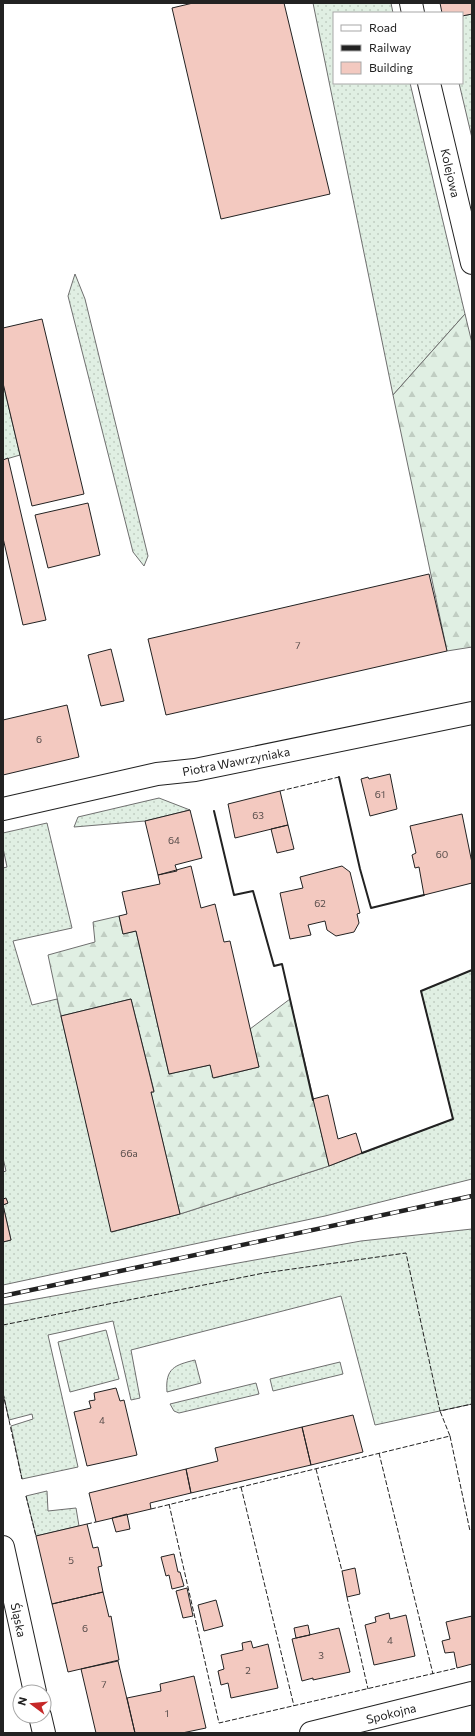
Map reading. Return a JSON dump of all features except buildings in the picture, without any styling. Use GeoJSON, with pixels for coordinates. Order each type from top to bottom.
{"type":"FeatureCollection","features":[{"type":"Feature","properties":{"kind":"street","name":"Kolejowa"},"geometry":{"type":"LineString","coordinates":[[429,84],[472,263]]}},
{"type":"Feature","properties":{"kind":"street","name":"Piotra Wawrzyniaka"},"geometry":{"type":"LineString","coordinates":[[3,809],[157,774],[195,770],[471,717]]}},
{"type":"Feature","properties":{"kind":"street","name":"Śląska"},"geometry":{"type":"LineString","coordinates":[[3,1547],[33,1684]]}},
{"type":"Feature","properties":{"kind":"street","name":"Spokojna"},"geometry":{"type":"LineString","coordinates":[[310,1733],[472,1693]]}},
{"type":"Feature","properties":{"kind":"green space"},"geometry":{"type":"Polygon","coordinates":[[[313,3],[391,3],[393,12],[333,12],[333,84],[410,84],[465,314],[393,395],[313,3]]]}},
{"type":"Feature","properties":{"kind":"green space"},"geometry":{"type":"Polygon","coordinates":[[[472,14],[472,138],[459,84],[463,84],[463,16],[472,14]]]}},
{"type":"Feature","properties":{"kind":"green space"},"geometry":{"type":"Polygon","coordinates":[[[75,274],[85,299],[148,556],[144,566],[133,552],[68,296],[75,274]]]}},
{"type":"Feature","properties":{"kind":"green space"},"geometry":{"type":"Polygon","coordinates":[[[465,314],[472,343],[472,647],[447,651],[393,395],[465,314]]]}},
{"type":"Feature","properties":{"kind":"green space"},"geometry":{"type":"Polygon","coordinates":[[[3,383],[20,455],[3,460],[3,383]]]}},
{"type":"Feature","properties":{"kind":"green space"},"geometry":{"type":"Polygon","coordinates":[[[159,798],[190,810],[145,821],[74,827],[78,817],[159,798]]]}},
{"type":"Feature","properties":{"kind":"green space"},"geometry":{"type":"Polygon","coordinates":[[[47,823],[72,928],[13,941],[32,1005],[57,999],[112,1232],[180,1214],[329,1166],[453,1119],[421,991],[472,970],[472,1179],[325,1216],[3,1285],[3,1242],[11,1240],[3,1205],[8,1203],[3,1199],[3,1172],[6,1171],[3,1158],[3,868],[7,867],[3,848],[3,833],[47,823]]]}},
{"type":"Feature","properties":{"kind":"green space"},"geometry":{"type":"Polygon","coordinates":[[[119,916],[123,934],[136,931],[169,1074],[210,1065],[214,1078],[259,1067],[250,1029],[290,999],[329,1166],[180,1214],[151,1093],[154,1091],[131,999],[61,1016],[48,955],[95,942],[93,922],[119,916]]]}},
{"type":"Feature","properties":{"kind":"green space"},"geometry":{"type":"Polygon","coordinates":[[[472,1229],[472,1404],[375,1425],[341,1296],[131,1350],[140,1398],[131,1400],[113,1321],[48,1335],[78,1467],[22,1479],[11,1426],[33,1419],[32,1414],[9,1420],[3,1393],[3,1305],[361,1241],[472,1229]]]}},
{"type":"Feature","properties":{"kind":"green space"},"geometry":{"type":"Polygon","coordinates":[[[106,1330],[119,1379],[70,1392],[58,1342],[106,1330]]]}},
{"type":"Feature","properties":{"kind":"green space"},"geometry":{"type":"Polygon","coordinates":[[[195,1360],[201,1383],[167,1392],[168,1378],[173,1369],[177,1366],[195,1360]]]}},
{"type":"Feature","properties":{"kind":"green space"},"geometry":{"type":"Polygon","coordinates":[[[340,1362],[343,1374],[273,1391],[270,1379],[340,1362]]]}},
{"type":"Feature","properties":{"kind":"green space"},"geometry":{"type":"Polygon","coordinates":[[[256,1383],[259,1394],[179,1413],[174,1411],[170,1404],[256,1383]]]}},
{"type":"Feature","properties":{"kind":"green space"},"geometry":{"type":"Polygon","coordinates":[[[47,1491],[48,1511],[76,1508],[79,1526],[36,1536],[26,1496],[47,1491]]]}},
{"type":"Feature","properties":{"kind":"railway"},"geometry":{"type":"LineString","coordinates":[[3,1296],[472,1196]]}},
{"type":"Feature","properties":{"kind":"fence"},"geometry":{"type":"LineString","coordinates":[[280,791],[339,777]]}},
{"type":"Feature","properties":{"kind":"fence"},"geometry":{"type":"LineString","coordinates":[[3,1325],[264,1273],[406,1253],[440,1411],[472,1404]]}},
{"type":"Feature","properties":{"kind":"fence"},"geometry":{"type":"LineString","coordinates":[[3,1393],[22,1479]]}},
{"type":"Feature","properties":{"kind":"fence"},"geometry":{"type":"LineString","coordinates":[[151,1509],[450,1436],[440,1411]]}},
{"type":"Feature","properties":{"kind":"fence"},"geometry":{"type":"LineString","coordinates":[[450,1436],[470,1531]]}},
{"type":"Feature","properties":{"kind":"fence"},"geometry":{"type":"LineString","coordinates":[[379,1453],[433,1674]]}},
{"type":"Feature","properties":{"kind":"fence"},"geometry":{"type":"LineString","coordinates":[[316,1469],[342,1571]]}},
{"type":"Feature","properties":{"kind":"fence"},"geometry":{"type":"LineString","coordinates":[[241,1487],[294,1706]]}},
{"type":"Feature","properties":{"kind":"fence"},"geometry":{"type":"LineString","coordinates":[[26,1496],[36,1536]]}},
{"type":"Feature","properties":{"kind":"fence"},"geometry":{"type":"LineString","coordinates":[[169,1504],[219,1723],[457,1668]]}},
{"type":"Feature","properties":{"kind":"fence"},"geometry":{"type":"LineString","coordinates":[[87,1524],[96,1522]]}},
{"type":"Feature","properties":{"kind":"fence"},"geometry":{"type":"LineString","coordinates":[[347,1597],[368,1689]]}},
{"type":"Feature","properties":{"kind":"wall"},"geometry":{"type":"LineString","coordinates":[[339,777],[360,869],[371,908],[424,895]]}},
{"type":"Feature","properties":{"kind":"wall"},"geometry":{"type":"LineString","coordinates":[[214,811],[234,895],[253,891],[274,966],[282,964],[313,1100]]}},
{"type":"Feature","properties":{"kind":"wall"},"geometry":{"type":"LineString","coordinates":[[362,1153],[453,1119],[421,991],[472,970]]}}]}
